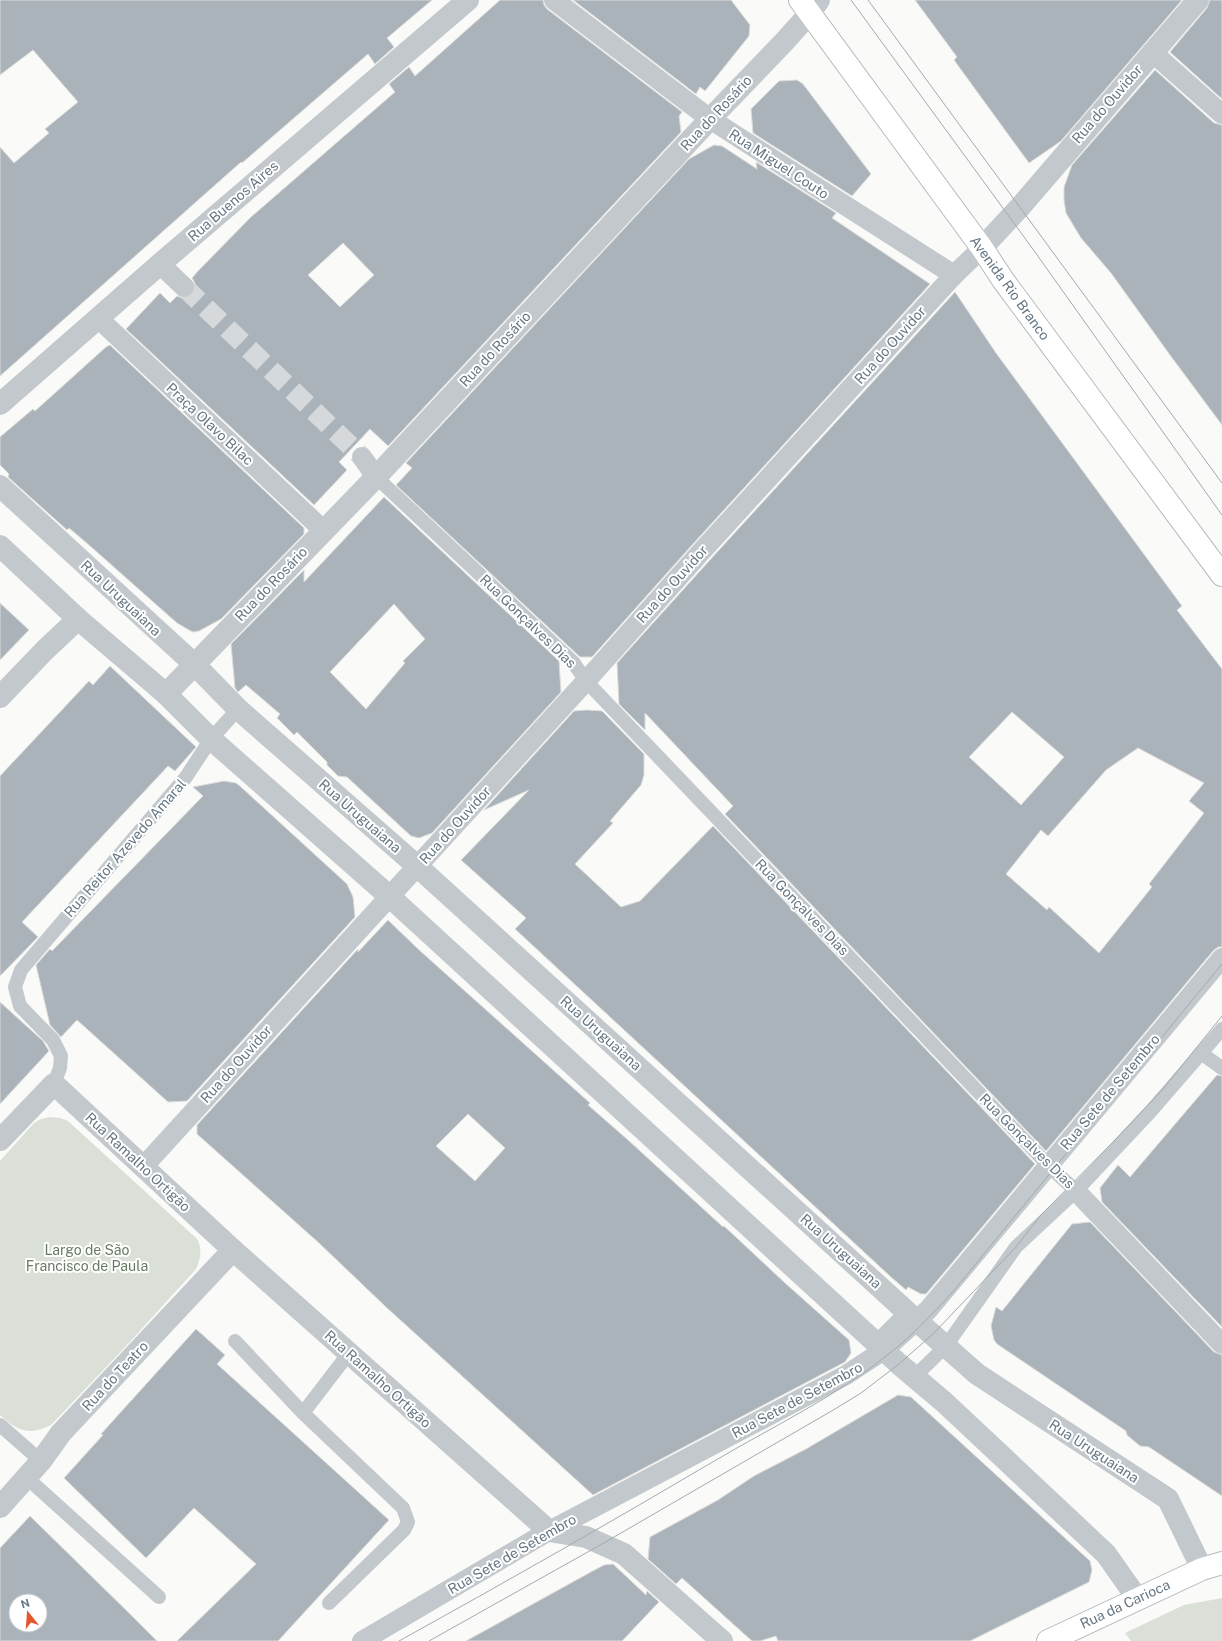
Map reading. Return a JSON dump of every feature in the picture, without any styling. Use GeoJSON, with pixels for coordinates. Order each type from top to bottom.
{"type":"FeatureCollection","features":[{"type":"Feature","properties":{"kind":"main road","name":"Avenida Rio Branco"},"geometry":{"type":"LineString","coordinates":[[810,4],[1003,280],[1222,575]]}},
{"type":"Feature","properties":{"kind":"main road","name":"Rua da Carioca"},"geometry":{"type":"LineString","coordinates":[[1048,1641],[1137,1598],[1212,1566]]}},
{"type":"Feature","properties":{"kind":"street","name":"Rua Buenos Aires"},"geometry":{"type":"LineString","coordinates":[[0,404],[160,264],[468,0]]}},
{"type":"Feature","properties":{"kind":"street","name":"Rua Miguel Couto"},"geometry":{"type":"LineString","coordinates":[[554,0],[710,119],[954,274]]}},
{"type":"Feature","properties":{"kind":"street","name":"Rua do Ouvidor"},"geometry":{"type":"LineString","coordinates":[[143,1167],[586,681],[700,553],[954,274],[982,248],[1020,207],[1198,0]]}},
{"type":"Feature","properties":{"kind":"street","name":"Rua do Rosário"},"geometry":{"type":"LineString","coordinates":[[166,694],[376,476],[710,119],[810,4]]}},
{"type":"Feature","properties":{"kind":"street"},"geometry":{"type":"LineString","coordinates":[[1152,52],[1222,114]]}},
{"type":"Feature","properties":{"kind":"street"},"geometry":{"type":"LineString","coordinates":[[160,264],[184,288]]}},
{"type":"Feature","properties":{"kind":"street","name":"Praça Olavo Bilac"},"geometry":{"type":"LineString","coordinates":[[98,318],[323,530]]}},
{"type":"Feature","properties":{"kind":"street"},"geometry":{"type":"LineString","coordinates":[[362,457],[376,476]]}},
{"type":"Feature","properties":{"kind":"street","name":"Rua Uruguaiana"},"geometry":{"type":"LineString","coordinates":[[0,486],[194,664],[238,709],[417,866],[977,1374],[1168,1499],[1212,1566]]}},
{"type":"Feature","properties":{"kind":"street"},"geometry":{"type":"LineString","coordinates":[[0,546],[78,619],[166,694],[212,739],[389,896],[914,1377],[944,1402],[1106,1554],[1137,1598]]}},
{"type":"Feature","properties":{"kind":"street"},"geometry":{"type":"LineString","coordinates":[[0,697],[44,650],[78,619]]}},
{"type":"Feature","properties":{"kind":"street","name":"Rua Sete de Setembro"},"geometry":{"type":"LineString","coordinates":[[362,1641],[549,1531],[846,1375],[912,1316],[928,1310],[1222,958]]}},
{"type":"Feature","properties":{"kind":"street"},"geometry":{"type":"LineString","coordinates":[[0,1140],[54,1084]]}},
{"type":"Feature","properties":{"kind":"street","name":"Rua Ramalho Ortigão"},"geometry":{"type":"LineString","coordinates":[[54,1084],[234,1250],[549,1531]]}},
{"type":"Feature","properties":{"kind":"street","name":"Rua Gonçalves Dias"},"geometry":{"type":"LineString","coordinates":[[1076,1191],[1222,1344]]}},
{"type":"Feature","properties":{"kind":"street","name":"Rua do Teatro"},"geometry":{"type":"LineString","coordinates":[[0,1507],[41,1462],[61,1433],[234,1250]]}},
{"type":"Feature","properties":{"kind":"street"},"geometry":{"type":"LineString","coordinates":[[549,1531],[586,1537],[624,1554],[722,1641]]}},
{"type":"Feature","properties":{"kind":"lane","name":"Rua Gonçalves Dias"},"geometry":{"type":"LineString","coordinates":[[376,476],[573,662],[586,681],[1049,1166],[1076,1191]]}},
{"type":"Feature","properties":{"kind":"lane","name":"Rua Reitor Azevedo Amaral"},"geometry":{"type":"LineString","coordinates":[[54,1084],[60,1068],[61,1056],[53,1040],[20,1006],[15,987],[21,970],[186,777],[212,739],[238,709]]}},
{"type":"Feature","properties":{"kind":"lane"},"geometry":{"type":"LineString","coordinates":[[914,1377],[946,1346],[1016,1247],[1076,1191],[1151,1111],[1222,1029]]}},
{"type":"Feature","properties":{"kind":"lane"},"geometry":{"type":"LineString","coordinates":[[1201,1053],[1222,1068]]}},
{"type":"Feature","properties":{"kind":"lane"},"geometry":{"type":"LineString","coordinates":[[235,1341],[303,1413],[403,1508],[408,1522],[404,1530],[330,1603]]}},
{"type":"Feature","properties":{"kind":"lane"},"geometry":{"type":"LineString","coordinates":[[303,1413],[349,1353]]}},
{"type":"Feature","properties":{"kind":"lane"},"geometry":{"type":"LineString","coordinates":[[0,1425],[41,1462]]}},
{"type":"Feature","properties":{"kind":"lane"},"geometry":{"type":"LineString","coordinates":[[26,1477],[160,1597]]}},
{"type":"Feature","properties":{"kind":"green space","name":"Largo de São Francisco de Paula"},"geometry":{"type":"Polygon","coordinates":[[[50,1117],[68,1121],[197,1239],[200,1247],[200,1254],[196,1269],[127,1345],[51,1425],[30,1431],[12,1425],[0,1415],[0,1161],[34,1123],[41,1119],[50,1117]]]}},
{"type":"Feature","properties":{"kind":"green space"},"geometry":{"type":"Polygon","coordinates":[[[1222,1598],[1222,1641],[1131,1641],[1125,1633],[1184,1605],[1222,1598]]]}},
{"type":"Feature","properties":{"kind":"building"},"geometry":{"type":"Polygon","coordinates":[[[0,0],[432,0],[387,38],[394,47],[375,64],[368,54],[242,163],[241,162],[0,376],[0,147],[14,163],[49,133],[45,129],[78,102],[33,50],[0,75],[0,0]]]}},
{"type":"Feature","properties":{"kind":"building"},"geometry":{"type":"Polygon","coordinates":[[[500,0],[543,0],[547,9],[682,112],[679,116],[681,132],[388,446],[370,429],[339,462],[347,470],[314,505],[126,329],[160,293],[170,303],[177,296],[187,298],[192,295],[195,289],[195,283],[192,278],[251,217],[395,92],[389,84],[409,67],[415,76],[500,0]],[[343,243],[308,275],[340,307],[374,275],[343,243]]]}},
{"type":"Feature","properties":{"kind":"building"},"geometry":{"type":"Polygon","coordinates":[[[573,0],[731,0],[750,25],[749,36],[705,91],[700,87],[696,94],[573,0]]]}},
{"type":"Feature","properties":{"kind":"building"},"geometry":{"type":"Polygon","coordinates":[[[915,0],[1182,0],[1061,141],[1029,163],[954,60],[957,57],[915,0]]]}},
{"type":"Feature","properties":{"kind":"building"},"geometry":{"type":"Polygon","coordinates":[[[1210,0],[1222,0],[1222,99],[1170,52],[1207,8],[1210,0]]]}},
{"type":"Feature","properties":{"kind":"building"},"geometry":{"type":"Polygon","coordinates":[[[1155,70],[1214,123],[1222,125],[1222,425],[1111,273],[1081,238],[1066,213],[1064,187],[1072,165],[1155,70]]]}},
{"type":"Feature","properties":{"kind":"building"},"geometry":{"type":"Polygon","coordinates":[[[797,80],[803,84],[871,174],[852,196],[753,133],[751,109],[779,81],[797,80]]]}},
{"type":"Feature","properties":{"kind":"building"},"geometry":{"type":"Polygon","coordinates":[[[714,145],[722,146],[757,169],[756,162],[836,213],[832,218],[930,284],[592,657],[580,657],[396,485],[412,468],[406,463],[689,159],[714,145]]]}},
{"type":"Feature","properties":{"kind":"building"},"geometry":{"type":"Polygon","coordinates":[[[955,292],[996,353],[1182,606],[1177,610],[1222,669],[1222,947],[1218,947],[1213,951],[1046,1151],[725,814],[733,806],[645,713],[645,730],[619,704],[617,663],[955,292]],[[1012,712],[969,757],[1021,805],[1064,757],[1012,712]],[[1138,748],[1106,770],[1048,836],[1041,830],[1006,874],[1047,910],[1049,907],[1099,953],[1152,887],[1149,884],[1204,813],[1189,801],[1204,783],[1138,748]]]}},
{"type":"Feature","properties":{"kind":"building"},"geometry":{"type":"Polygon","coordinates":[[[110,345],[304,528],[304,534],[221,619],[199,631],[193,632],[177,623],[69,528],[67,530],[8,477],[9,474],[0,465],[0,437],[33,409],[35,411],[110,345]]]}},
{"type":"Feature","properties":{"kind":"building"},"geometry":{"type":"Polygon","coordinates":[[[384,497],[559,661],[561,692],[432,833],[419,838],[411,836],[347,777],[338,776],[327,765],[327,762],[297,732],[294,735],[277,718],[280,714],[246,685],[238,692],[235,688],[231,644],[304,570],[304,582],[384,497]],[[394,604],[330,672],[366,709],[405,663],[403,661],[425,639],[394,604]]]}},
{"type":"Feature","properties":{"kind":"building"},"geometry":{"type":"Polygon","coordinates":[[[0,603],[29,630],[0,660],[0,603]]]}},
{"type":"Feature","properties":{"kind":"building"},"geometry":{"type":"Polygon","coordinates":[[[110,666],[196,747],[175,771],[168,766],[22,922],[38,937],[0,976],[0,776],[89,681],[93,685],[110,666]]]}},
{"type":"Feature","properties":{"kind":"building"},"geometry":{"type":"Polygon","coordinates":[[[574,711],[602,711],[644,754],[644,775],[641,785],[610,821],[613,823],[575,864],[621,907],[640,901],[713,826],[1035,1164],[926,1294],[921,1294],[908,1287],[906,1290],[891,1277],[515,929],[526,918],[461,860],[529,790],[484,810],[574,711]]]}},
{"type":"Feature","properties":{"kind":"building"},"geometry":{"type":"Polygon","coordinates":[[[224,781],[236,783],[241,787],[347,884],[353,897],[355,917],[187,1101],[168,1102],[77,1020],[61,1037],[50,1025],[36,965],[50,949],[52,951],[203,796],[193,787],[224,781]]]}},
{"type":"Feature","properties":{"kind":"building"},"geometry":{"type":"Polygon","coordinates":[[[388,920],[418,949],[590,1103],[588,1105],[849,1340],[851,1353],[845,1362],[593,1495],[386,1307],[319,1243],[197,1134],[197,1125],[358,949],[358,952],[388,920]],[[468,1114],[436,1146],[475,1181],[505,1148],[468,1114]]]}},
{"type":"Feature","properties":{"kind":"building"},"geometry":{"type":"Polygon","coordinates":[[[0,1002],[43,1041],[49,1051],[0,1104],[0,1002]]]}},
{"type":"Feature","properties":{"kind":"building"},"geometry":{"type":"Polygon","coordinates":[[[1217,1075],[1222,1076],[1222,1327],[1102,1202],[1100,1188],[1118,1165],[1130,1177],[1217,1075]]]}},
{"type":"Feature","properties":{"kind":"building"},"geometry":{"type":"Polygon","coordinates":[[[1090,1222],[1214,1352],[1222,1355],[1222,1496],[1149,1447],[1140,1446],[1127,1435],[1126,1431],[997,1344],[994,1340],[991,1326],[996,1307],[1002,1311],[1072,1224],[1090,1222]]]}},
{"type":"Feature","properties":{"kind":"building"},"geometry":{"type":"Polygon","coordinates":[[[196,1329],[225,1355],[217,1364],[389,1520],[278,1641],[177,1641],[256,1564],[194,1508],[146,1558],[64,1478],[103,1435],[101,1434],[196,1329]]]}},
{"type":"Feature","properties":{"kind":"building"},"geometry":{"type":"Polygon","coordinates":[[[898,1395],[911,1397],[1090,1561],[1092,1570],[1089,1582],[970,1641],[778,1641],[776,1636],[760,1641],[752,1641],[682,1578],[676,1584],[648,1559],[650,1537],[718,1500],[754,1476],[806,1449],[898,1395]]]}},
{"type":"Feature","properties":{"kind":"building"},"geometry":{"type":"Polygon","coordinates":[[[30,1516],[157,1641],[0,1641],[0,1548],[30,1516]]]}},
{"type":"Feature","properties":{"kind":"building"},"geometry":{"type":"Polygon","coordinates":[[[613,1564],[646,1595],[647,1591],[659,1602],[622,1641],[466,1641],[604,1565],[613,1564]]]}},
{"type":"Feature","properties":{"kind":"tunnel"},"geometry":{"type":"LineString","coordinates":[[184,287],[362,457]]}},
{"type":"Feature","properties":{"kind":"tram line"},"geometry":{"type":"LineString","coordinates":[[851,0],[1035,252],[1222,515]]}},
{"type":"Feature","properties":{"kind":"tram line"},"geometry":{"type":"LineString","coordinates":[[868,0],[1222,483]]}},
{"type":"Feature","properties":{"kind":"tram line"},"geometry":{"type":"LineString","coordinates":[[399,1641],[558,1552],[827,1397],[870,1369],[906,1340],[951,1294],[1222,964]]}},
{"type":"Feature","properties":{"kind":"tram line"},"geometry":{"type":"LineString","coordinates":[[429,1641],[602,1544],[835,1409],[861,1393],[899,1364],[933,1334],[1016,1247],[1041,1215],[1163,1089],[1222,1016]]}}]}
